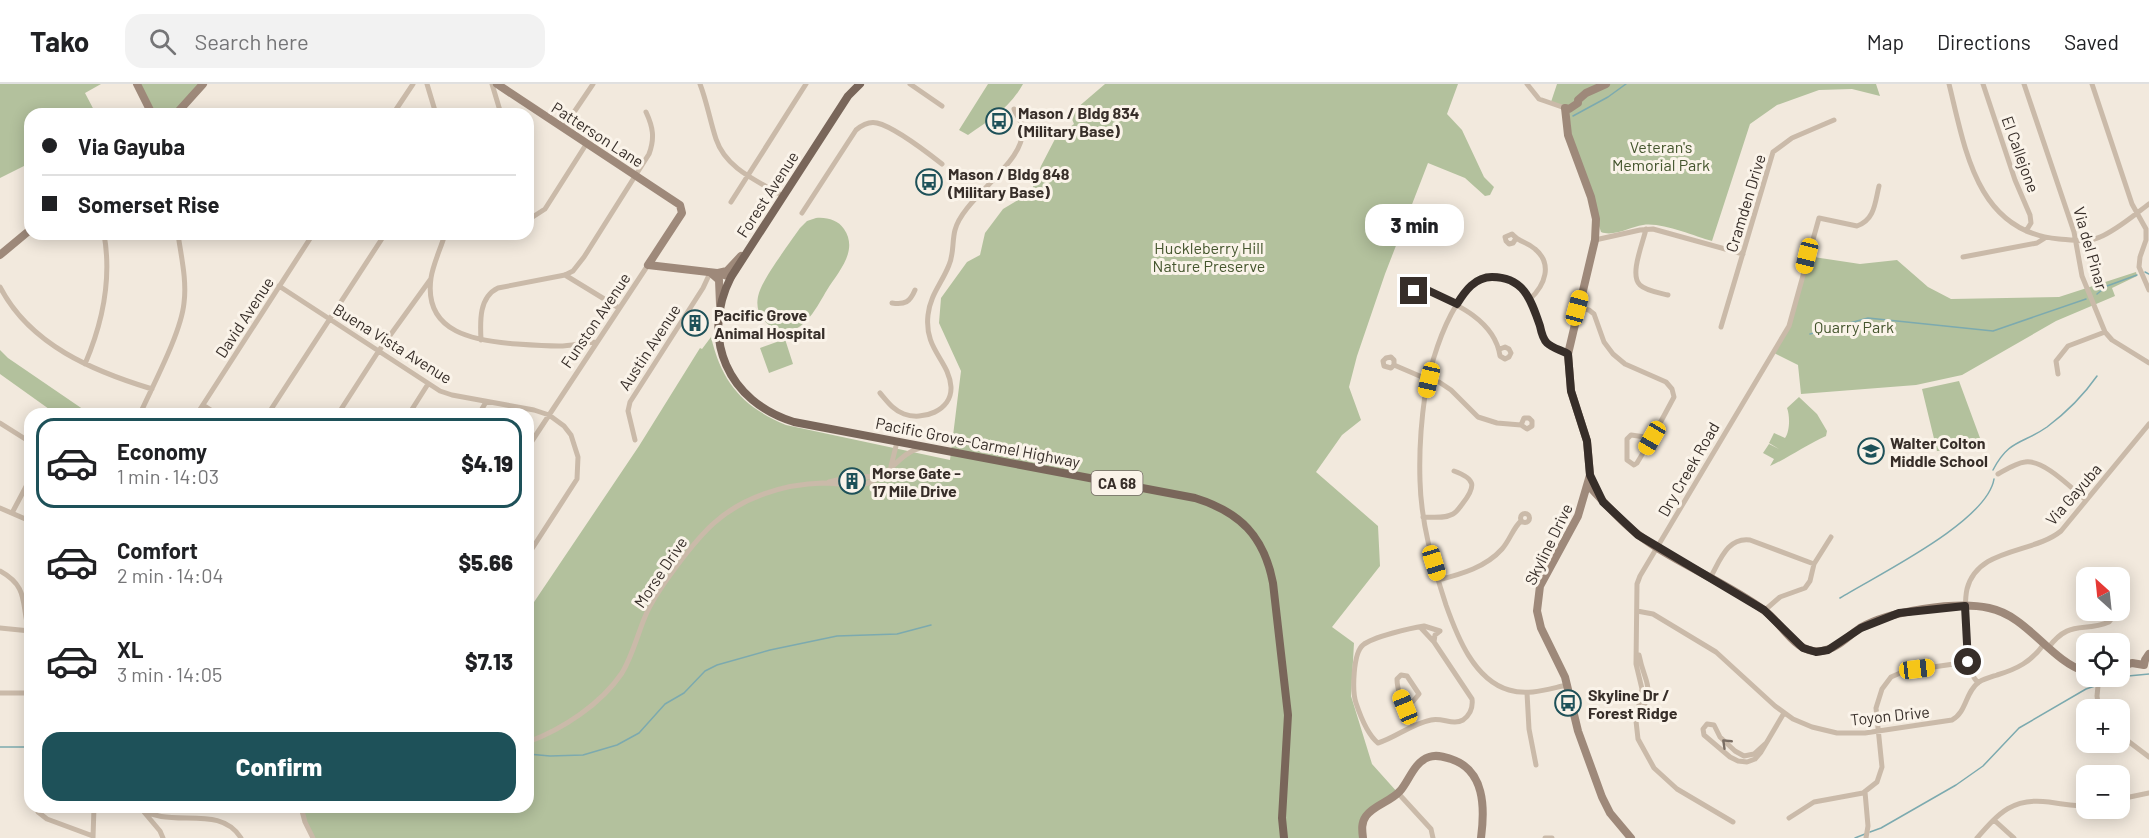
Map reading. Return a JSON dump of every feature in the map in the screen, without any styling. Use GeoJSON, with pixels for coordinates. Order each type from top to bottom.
{"type":"FeatureCollection","features":[{"type":"Feature","properties":{"kind":"main road","name":"Forest Avenue"},"geometry":{"type":"LineString","coordinates":[[717,327],[720,304],[731,277],[848,96],[860,84]]}},
{"type":"Feature","properties":{"kind":"main road","name":"Pacific Grove-Carmel Highway"},"geometry":{"type":"LineString","coordinates":[[717,327],[723,355],[733,377],[747,395],[769,412],[794,422],[1195,498],[1214,504],[1226,511],[1249,530],[1259,542],[1270,569],[1287,700],[1287,744],[1282,818],[1284,838]]}},
{"type":"Feature","properties":{"kind":"street"},"geometry":{"type":"LineString","coordinates":[[137,84],[149,108]]}},
{"type":"Feature","properties":{"kind":"street"},"geometry":{"type":"LineString","coordinates":[[181,108],[203,84]]}},
{"type":"Feature","properties":{"kind":"street"},"geometry":{"type":"LineString","coordinates":[[397,108],[413,84]]}},
{"type":"Feature","properties":{"kind":"street"},"geometry":{"type":"LineString","coordinates":[[427,84],[434,108]]}},
{"type":"Feature","properties":{"kind":"street"},"geometry":{"type":"LineString","coordinates":[[492,84],[499,108]]}},
{"type":"Feature","properties":{"kind":"street"},"geometry":{"type":"LineString","coordinates":[[564,127],[593,84]]}},
{"type":"Feature","properties":{"kind":"street"},"geometry":{"type":"LineString","coordinates":[[700,84],[718,145],[732,165],[783,196]]}},
{"type":"Feature","properties":{"kind":"street"},"geometry":{"type":"LineString","coordinates":[[731,202],[806,84]]}},
{"type":"Feature","properties":{"kind":"street"},"geometry":{"type":"LineString","coordinates":[[910,84],[942,106]]}},
{"type":"Feature","properties":{"kind":"street"},"geometry":{"type":"LineString","coordinates":[[1527,84],[1539,99],[1569,109],[1574,107],[1586,93],[1606,84]]}},
{"type":"Feature","properties":{"kind":"street"},"geometry":{"type":"LineString","coordinates":[[1949,84],[1970,164],[1979,186],[2006,216],[2026,231],[2045,238],[2092,240],[2100,238],[2149,204]]}},
{"type":"Feature","properties":{"kind":"street","name":"El Callejone"},"geometry":{"type":"LineString","coordinates":[[1983,84],[2015,180],[2030,215],[2031,223],[2026,231]]}},
{"type":"Feature","properties":{"kind":"street","name":"Via del Pinar"},"geometry":{"type":"LineString","coordinates":[[2025,84],[2074,232],[2082,276],[2105,332]]}},
{"type":"Feature","properties":{"kind":"street"},"geometry":{"type":"LineString","coordinates":[[2092,84],[2136,213],[2146,231],[2146,240],[2139,262],[2141,276],[2149,290]]}},
{"type":"Feature","properties":{"kind":"street","name":"Patterson Lane"},"geometry":{"type":"LineString","coordinates":[[503,86],[636,174],[682,208]]}},
{"type":"Feature","properties":{"kind":"street","name":"Skyline Drive"},"geometry":{"type":"LineString","coordinates":[[1565,108],[1570,141],[1594,208],[1595,240],[1577,308],[1568,354],[1571,391],[1587,441],[1590,475],[1581,507],[1562,547],[1542,580],[1537,603],[1541,628],[1559,662],[1578,731],[1602,797],[1618,825],[1631,838]]}},
{"type":"Feature","properties":{"kind":"street"},"geometry":{"type":"LineString","coordinates":[[880,393],[892,407],[911,416],[934,412],[949,400],[951,393],[949,379],[932,346],[928,329],[930,299],[950,264],[955,229],[961,216],[972,201],[1003,170],[1018,144],[1022,126],[1014,109]]}},
{"type":"Feature","properties":{"kind":"street"},"geometry":{"type":"LineString","coordinates":[[481,340],[482,312],[485,300],[490,293],[498,288],[565,275],[573,271],[584,257],[652,146],[653,130],[646,112]]}},
{"type":"Feature","properties":{"kind":"street","name":"Cramden Drive"},"geometry":{"type":"LineString","coordinates":[[1721,327],[1773,152],[1791,138],[1834,120]]}},
{"type":"Feature","properties":{"kind":"street"},"geometry":{"type":"LineString","coordinates":[[802,213],[856,130],[866,124],[881,124],[921,148],[942,164]]}},
{"type":"Feature","properties":{"kind":"street"},"geometry":{"type":"LineString","coordinates":[[534,217],[545,209],[587,142]]}},
{"type":"Feature","properties":{"kind":"street","name":"Dry Creek Road"},"geometry":{"type":"LineString","coordinates":[[1733,822],[1688,797],[1658,772],[1641,746],[1636,724],[1642,689],[1636,664],[1638,580],[1789,326],[1819,218],[1857,226],[1863,224],[1872,214],[1879,186]]}},
{"type":"Feature","properties":{"kind":"street","name":"Funston Avenue"},"geometry":{"type":"LineString","coordinates":[[534,438],[682,213],[682,208]]}},
{"type":"Feature","properties":{"kind":"street"},"geometry":{"type":"LineString","coordinates":[[1595,240],[1646,229],[1660,230],[1743,254]]}},
{"type":"Feature","properties":{"kind":"street"},"geometry":{"type":"LineString","coordinates":[[1646,229],[1635,269],[1635,279],[1642,287],[1668,296]]}},
{"type":"Feature","properties":{"kind":"street"},"geometry":{"type":"LineString","coordinates":[[0,255],[24,235]]}},
{"type":"Feature","properties":{"kind":"street"},"geometry":{"type":"LineString","coordinates":[[1963,257],[2037,243],[2045,238]]}},
{"type":"Feature","properties":{"kind":"street"},"geometry":{"type":"LineString","coordinates":[[85,364],[99,327],[105,301],[107,267],[105,240]]}},
{"type":"Feature","properties":{"kind":"street"},"geometry":{"type":"LineString","coordinates":[[143,408],[183,310],[185,286],[179,240]]}},
{"type":"Feature","properties":{"kind":"street","name":"David Avenue"},"geometry":{"type":"LineString","coordinates":[[201,408],[310,240]]}},
{"type":"Feature","properties":{"kind":"street"},"geometry":{"type":"LineString","coordinates":[[272,408],[381,240]]}},
{"type":"Feature","properties":{"kind":"street"},"geometry":{"type":"LineString","coordinates":[[342,408],[378,352],[431,278],[443,240]]}},
{"type":"Feature","properties":{"kind":"street"},"geometry":{"type":"LineString","coordinates":[[1515,240],[1535,248],[1546,266],[1544,282],[1530,299]]}},
{"type":"Feature","properties":{"kind":"street"},"geometry":{"type":"LineString","coordinates":[[713,273],[727,271],[739,259],[748,244],[754,243]]}},
{"type":"Feature","properties":{"kind":"street"},"geometry":{"type":"LineString","coordinates":[[648,265],[731,277]]}},
{"type":"Feature","properties":{"kind":"street"},"geometry":{"type":"LineString","coordinates":[[713,273],[719,280],[720,304]]}},
{"type":"Feature","properties":{"kind":"street","name":"Austin Avenue"},"geometry":{"type":"LineString","coordinates":[[634,440],[629,413],[630,402],[713,273]]}},
{"type":"Feature","properties":{"kind":"street"},"geometry":{"type":"LineString","coordinates":[[565,275],[619,308]]}},
{"type":"Feature","properties":{"kind":"street"},"geometry":{"type":"LineString","coordinates":[[1567,685],[1527,693],[1504,688],[1487,677],[1468,653],[1454,627],[1438,579],[1423,517],[1420,434],[1429,380],[1438,346],[1457,304],[1464,293],[1480,279],[1488,277],[1512,280],[1522,288],[1530,299],[1544,339],[1550,345],[1568,354]]}},
{"type":"Feature","properties":{"kind":"street"},"geometry":{"type":"LineString","coordinates":[[431,278],[431,294],[438,317],[452,330],[481,340],[548,346],[596,342]]}},
{"type":"Feature","properties":{"kind":"street","name":"Buena Vista Avenue"},"geometry":{"type":"LineString","coordinates":[[279,286],[378,352],[445,393],[522,408]]}},
{"type":"Feature","properties":{"kind":"street"},"geometry":{"type":"LineString","coordinates":[[0,287],[13,307],[33,330],[51,345],[108,375],[152,389]]}},
{"type":"Feature","properties":{"kind":"street"},"geometry":{"type":"LineString","coordinates":[[1423,288],[1457,304],[1484,323],[1500,350]]}},
{"type":"Feature","properties":{"kind":"street"},"geometry":{"type":"LineString","coordinates":[[892,303],[906,303],[912,298],[915,290]]}},
{"type":"Feature","properties":{"kind":"street"},"geometry":{"type":"LineString","coordinates":[[1577,308],[1589,310],[1594,314],[1604,342],[1620,360],[1666,382],[1672,389],[1674,397],[1652,438],[1637,463],[1631,465],[1627,460],[1627,437],[1631,435],[1652,438]]}},
{"type":"Feature","properties":{"kind":"street"},"geometry":{"type":"LineString","coordinates":[[2058,374],[2056,361],[2068,346],[2105,332],[2108,337],[2149,363]]}},
{"type":"Feature","properties":{"kind":"street"},"geometry":{"type":"LineString","coordinates":[[1394,365],[1439,382],[1451,390],[1478,417],[1497,423],[1521,424]]}},
{"type":"Feature","properties":{"kind":"street"},"geometry":{"type":"LineString","coordinates":[[413,408],[428,384]]}},
{"type":"Feature","properties":{"kind":"street"},"geometry":{"type":"LineString","coordinates":[[482,408],[486,402]]}},
{"type":"Feature","properties":{"kind":"street"},"geometry":{"type":"LineString","coordinates":[[203,405],[208,408]]}},
{"type":"Feature","properties":{"kind":"street","name":"Buena Vista Avenue"},"geometry":{"type":"LineString","coordinates":[[534,410],[549,415],[564,426],[571,435],[578,457],[578,474],[575,484],[534,546]]}},
{"type":"Feature","properties":{"kind":"street"},"geometry":{"type":"LineString","coordinates":[[0,423],[24,438]]}},
{"type":"Feature","properties":{"kind":"street","name":"Via Gayuba"},"geometry":{"type":"LineString","coordinates":[[1978,683],[1971,673],[1968,662],[1965,606],[1968,585],[1982,566],[1998,556],[2038,544],[2064,528],[2149,424]]}},
{"type":"Feature","properties":{"kind":"street"},"geometry":{"type":"LineString","coordinates":[[890,469],[897,442]]}},
{"type":"Feature","properties":{"kind":"street","name":"Morse Drive"},"geometry":{"type":"LineString","coordinates":[[534,739],[565,724],[611,687],[627,664],[655,598],[697,542],[715,523],[739,506],[765,494],[790,487],[845,478],[882,476],[906,453],[924,447]]}},
{"type":"Feature","properties":{"kind":"street"},"geometry":{"type":"LineString","coordinates":[[1998,474],[2019,463],[2034,462],[2047,469],[2086,500]]}},
{"type":"Feature","properties":{"kind":"street"},"geometry":{"type":"LineString","coordinates":[[1423,517],[1452,515],[1468,496],[1472,488],[1471,482],[1466,475],[1454,471]]}},
{"type":"Feature","properties":{"kind":"street"},"geometry":{"type":"LineString","coordinates":[[1590,475],[1603,502]]}},
{"type":"Feature","properties":{"kind":"street"},"geometry":{"type":"LineString","coordinates":[[1588,486],[1630,528],[1764,610],[1797,644],[1816,652],[1828,650],[1861,628],[1889,615],[1915,610],[1965,606],[2002,612],[2076,667]]}},
{"type":"Feature","properties":{"kind":"street"},"geometry":{"type":"LineString","coordinates":[[12,513],[24,490]]}},
{"type":"Feature","properties":{"kind":"street"},"geometry":{"type":"LineString","coordinates":[[1581,507],[1590,501],[1603,502]]}},
{"type":"Feature","properties":{"kind":"street"},"geometry":{"type":"LineString","coordinates":[[0,508],[24,518]]}},
{"type":"Feature","properties":{"kind":"street"},"geometry":{"type":"LineString","coordinates":[[1438,579],[1468,571],[1491,559],[1502,549],[1521,521]]}},
{"type":"Feature","properties":{"kind":"street"},"geometry":{"type":"LineString","coordinates":[[1764,610],[1780,597],[1805,588],[1810,581],[1814,564],[1831,537]]}},
{"type":"Feature","properties":{"kind":"street"},"geometry":{"type":"LineString","coordinates":[[1710,578],[1727,548],[1734,542],[1742,540],[1750,540],[1814,564]]}},
{"type":"Feature","properties":{"kind":"street"},"geometry":{"type":"LineString","coordinates":[[0,571],[10,576],[20,588],[24,607]]}},
{"type":"Feature","properties":{"kind":"street","name":"Toyon Drive"},"geometry":{"type":"LineString","coordinates":[[1637,611],[1653,614],[1716,652],[1784,713],[1801,722],[1837,733],[1878,731],[1942,723],[1955,719],[1961,713],[1968,695],[1978,683]]}},
{"type":"Feature","properties":{"kind":"street"},"geometry":{"type":"LineString","coordinates":[[1978,683],[2022,666],[2067,630],[2110,621]]}},
{"type":"Feature","properties":{"kind":"street"},"geometry":{"type":"LineString","coordinates":[[1419,627],[1425,630],[1434,642],[1472,699],[1473,706],[1468,716],[1461,721],[1433,719],[1412,722],[1378,743],[1372,737],[1355,701],[1355,656],[1360,648],[1369,641],[1419,627],[1432,627],[1440,631]]}},
{"type":"Feature","properties":{"kind":"street"},"geometry":{"type":"LineString","coordinates":[[1434,642],[1435,635],[1440,631],[1454,627]]}},
{"type":"Feature","properties":{"kind":"street"},"geometry":{"type":"LineString","coordinates":[[0,628],[24,630]]}},
{"type":"Feature","properties":{"kind":"street"},"geometry":{"type":"LineString","coordinates":[[2130,662],[2149,653]]}},
{"type":"Feature","properties":{"kind":"street"},"geometry":{"type":"LineString","coordinates":[[2130,666],[2147,667],[2145,660],[2149,653]]}},
{"type":"Feature","properties":{"kind":"street"},"geometry":{"type":"LineString","coordinates":[[1789,818],[1814,802],[1865,792],[1873,786],[1881,772],[1876,714],[1878,702],[1884,685],[1891,678],[1905,671],[1968,662]]}},
{"type":"Feature","properties":{"kind":"street"},"geometry":{"type":"LineString","coordinates":[[1401,675],[1407,676],[1419,694],[1410,705],[1412,722],[1397,686],[1397,679],[1401,675]]}},
{"type":"Feature","properties":{"kind":"street"},"geometry":{"type":"LineString","coordinates":[[0,693],[24,693]]}},
{"type":"Feature","properties":{"kind":"street"},"geometry":{"type":"LineString","coordinates":[[1527,693],[1529,729],[1536,765]]}},
{"type":"Feature","properties":{"kind":"street"},"geometry":{"type":"LineString","coordinates":[[1765,744],[1754,754],[1744,756],[1720,737],[1714,725],[1707,724],[1703,729],[1704,735],[1727,754],[1738,761],[1747,762],[1755,759],[1761,752],[1784,713]]}},
{"type":"Feature","properties":{"kind":"street"},"geometry":{"type":"LineString","coordinates":[[2130,743],[2149,757]]}},
{"type":"Feature","properties":{"kind":"street"},"geometry":{"type":"LineString","coordinates":[[1364,838],[1362,825],[1366,816],[1398,793],[1419,764],[1429,757],[1439,756],[1463,763],[1472,772],[1481,797],[1483,815],[1481,838]]}},
{"type":"Feature","properties":{"kind":"street"},"geometry":{"type":"LineString","coordinates":[[1865,792],[1868,826],[1866,838]]}},
{"type":"Feature","properties":{"kind":"street"},"geometry":{"type":"LineString","coordinates":[[1398,793],[1431,829],[1433,838]]}},
{"type":"Feature","properties":{"kind":"street"},"geometry":{"type":"LineString","coordinates":[[2130,797],[2149,793]]}},
{"type":"Feature","properties":{"kind":"street"},"geometry":{"type":"LineString","coordinates":[[1977,838],[2008,808],[2024,802],[2041,801],[2076,805]]}},
{"type":"Feature","properties":{"kind":"street"},"geometry":{"type":"LineString","coordinates":[[39,813],[47,819],[93,837],[94,813]]}},
{"type":"Feature","properties":{"kind":"street"},"geometry":{"type":"LineString","coordinates":[[144,813],[163,838]]}},
{"type":"Feature","properties":{"kind":"street"},"geometry":{"type":"LineString","coordinates":[[153,813],[169,818],[225,822],[235,829],[241,838]]}},
{"type":"Feature","properties":{"kind":"street"},"geometry":{"type":"LineString","coordinates":[[303,813],[313,838]]}},
{"type":"Feature","properties":{"kind":"street"},"geometry":{"type":"LineString","coordinates":[[1994,820],[2014,838]]}},
{"type":"Feature","properties":{"kind":"street"},"geometry":{"type":"LineString","coordinates":[[1545,838],[1552,838]]}},
{"type":"Feature","properties":{"kind":"green space"},"geometry":{"type":"Polygon","coordinates":[[[0,84],[101,84],[85,93],[93,108],[24,108],[24,166],[0,178],[0,84]]]}},
{"type":"Feature","properties":{"kind":"green space"},"geometry":{"type":"Polygon","coordinates":[[[137,84],[203,84],[181,108],[149,108],[137,84]]]}},
{"type":"Feature","properties":{"kind":"green space"},"geometry":{"type":"Polygon","coordinates":[[[988,84],[1023,84],[1006,107],[968,135],[959,130],[988,84]]]}},
{"type":"Feature","properties":{"kind":"green space","name":"Huckleberry Hill Nature Preserve"},"geometry":{"type":"Polygon","coordinates":[[[1105,84],[1458,84],[1447,114],[1462,130],[1484,177],[1494,187],[1490,195],[1485,196],[1465,178],[1428,163],[1385,274],[1357,356],[1349,387],[1361,420],[1342,435],[1316,472],[1378,526],[1380,566],[1332,627],[1354,643],[1351,696],[1372,764],[1398,793],[1366,816],[1363,838],[313,838],[303,813],[534,813],[534,602],[639,446],[700,348],[702,349],[711,337],[721,368],[736,391],[746,401],[771,418],[786,425],[950,460],[961,371],[939,323],[941,298],[967,262],[980,255],[985,233],[1003,209],[1031,192],[1055,139],[1074,124],[1070,114],[1105,84]]]}},
{"type":"Feature","properties":{"kind":"green space","name":"Veteran's Memorial Park"},"geometry":{"type":"Polygon","coordinates":[[[1557,84],[1876,84],[1880,96],[1852,89],[1819,90],[1777,105],[1750,124],[1712,241],[1668,227],[1651,225],[1638,226],[1617,233],[1601,232],[1572,142],[1569,113],[1551,102],[1557,84]]]}},
{"type":"Feature","properties":{"kind":"green space"},"geometry":{"type":"Polygon","coordinates":[[[816,218],[832,220],[842,226],[848,237],[848,253],[841,269],[808,319],[795,329],[778,330],[768,324],[759,313],[757,303],[759,293],[771,270],[800,228],[807,221],[816,218]]]}},
{"type":"Feature","properties":{"kind":"green space","name":"Quarry Park"},"geometry":{"type":"Polygon","coordinates":[[[1807,256],[1860,264],[1897,260],[1928,287],[1951,299],[2059,297],[2136,272],[2137,276],[2112,288],[2115,296],[2056,321],[1962,375],[1916,385],[1801,394],[1798,365],[1772,352],[1789,326],[1807,256]]]}},
{"type":"Feature","properties":{"kind":"green space"},"geometry":{"type":"Polygon","coordinates":[[[785,339],[793,364],[769,373],[760,348],[785,339]]]}},
{"type":"Feature","properties":{"kind":"green space"},"geometry":{"type":"Polygon","coordinates":[[[0,350],[8,358],[81,408],[48,408],[0,374],[0,350]]]}},
{"type":"Feature","properties":{"kind":"green space"},"geometry":{"type":"Polygon","coordinates":[[[1959,381],[1980,438],[1977,448],[1937,451],[1922,389],[1959,381]]]}},
{"type":"Feature","properties":{"kind":"green space"},"geometry":{"type":"Polygon","coordinates":[[[1799,397],[1817,414],[1827,431],[1826,436],[1770,466],[1774,459],[1763,453],[1769,444],[1779,449],[1769,443],[1774,433],[1785,438],[1789,423],[1787,408],[1799,397]]]}},
{"type":"Feature","properties":{"kind":"waterway"},"geometry":{"type":"LineString","coordinates":[[1573,116],[1608,97],[1626,84]]}},
{"type":"Feature","properties":{"kind":"waterway"},"geometry":{"type":"LineString","coordinates":[[2145,272],[2149,274]]}},
{"type":"Feature","properties":{"kind":"waterway"},"geometry":{"type":"LineString","coordinates":[[2097,294],[2107,286],[2137,275]]}},
{"type":"Feature","properties":{"kind":"waterway"},"geometry":{"type":"LineString","coordinates":[[1810,334],[1868,318],[1993,331],[2086,299]]}},
{"type":"Feature","properties":{"kind":"waterway"},"geometry":{"type":"LineString","coordinates":[[1993,470],[2011,447],[2047,427],[2068,410],[2097,376]]}},
{"type":"Feature","properties":{"kind":"waterway"},"geometry":{"type":"LineString","coordinates":[[1840,598],[1903,562],[1952,529],[1987,496],[1994,479]]}},
{"type":"Feature","properties":{"kind":"waterway"},"geometry":{"type":"LineString","coordinates":[[534,755],[583,755],[617,745],[639,733],[665,704],[684,693],[705,671],[717,665],[770,650],[837,636],[897,634],[931,625]]}},
{"type":"Feature","properties":{"kind":"waterway"},"geometry":{"type":"LineString","coordinates":[[2130,676],[2149,674]]}},
{"type":"Feature","properties":{"kind":"waterway"},"geometry":{"type":"LineString","coordinates":[[1870,832],[1956,785],[1983,766],[2019,728],[2092,687]]}},
{"type":"Feature","properties":{"kind":"waterway"},"geometry":{"type":"LineString","coordinates":[[0,747],[24,747]]}},
{"type":"Feature","properties":{"kind":"waterway"},"geometry":{"type":"LineString","coordinates":[[1855,838],[1865,834]]}},
{"type":"Feature","properties":{"kind":"place","name":"Mason / Bldg 834 (Military Base)"},"geometry":{"type":"Point","coordinates":[999,121]}},
{"type":"Feature","properties":{"kind":"place","name":"Mason / Bldg 848 (Military Base)"},"geometry":{"type":"Point","coordinates":[929,182]}},
{"type":"Feature","properties":{"kind":"place","name":"Pacific Grove Animal Hospital"},"geometry":{"type":"Point","coordinates":[695,323]}},
{"type":"Feature","properties":{"kind":"place","name":"Walter Colton Middle School"},"geometry":{"type":"Point","coordinates":[1871,451]}},
{"type":"Feature","properties":{"kind":"place","name":"Morse Gate - 17 Mile Drive"},"geometry":{"type":"Point","coordinates":[852,481]}},
{"type":"Feature","properties":{"kind":"place","name":"Skyline Dr / Forest Ridge"},"geometry":{"type":"Point","coordinates":[1568,703]}},
{"type":"Feature","properties":{"kind":"route"},"geometry":{"type":"LineString","coordinates":[[1414,291],[1418,292],[1423,288],[1457,304],[1472,285],[1488,277],[1512,280],[1522,288],[1530,299],[1544,339],[1550,345],[1568,354],[1571,391],[1587,441],[1590,475],[1603,502],[1638,535],[1764,610],[1797,644],[1810,651],[1828,650],[1861,628],[1889,615],[1965,606],[1968,662]]}}]}
